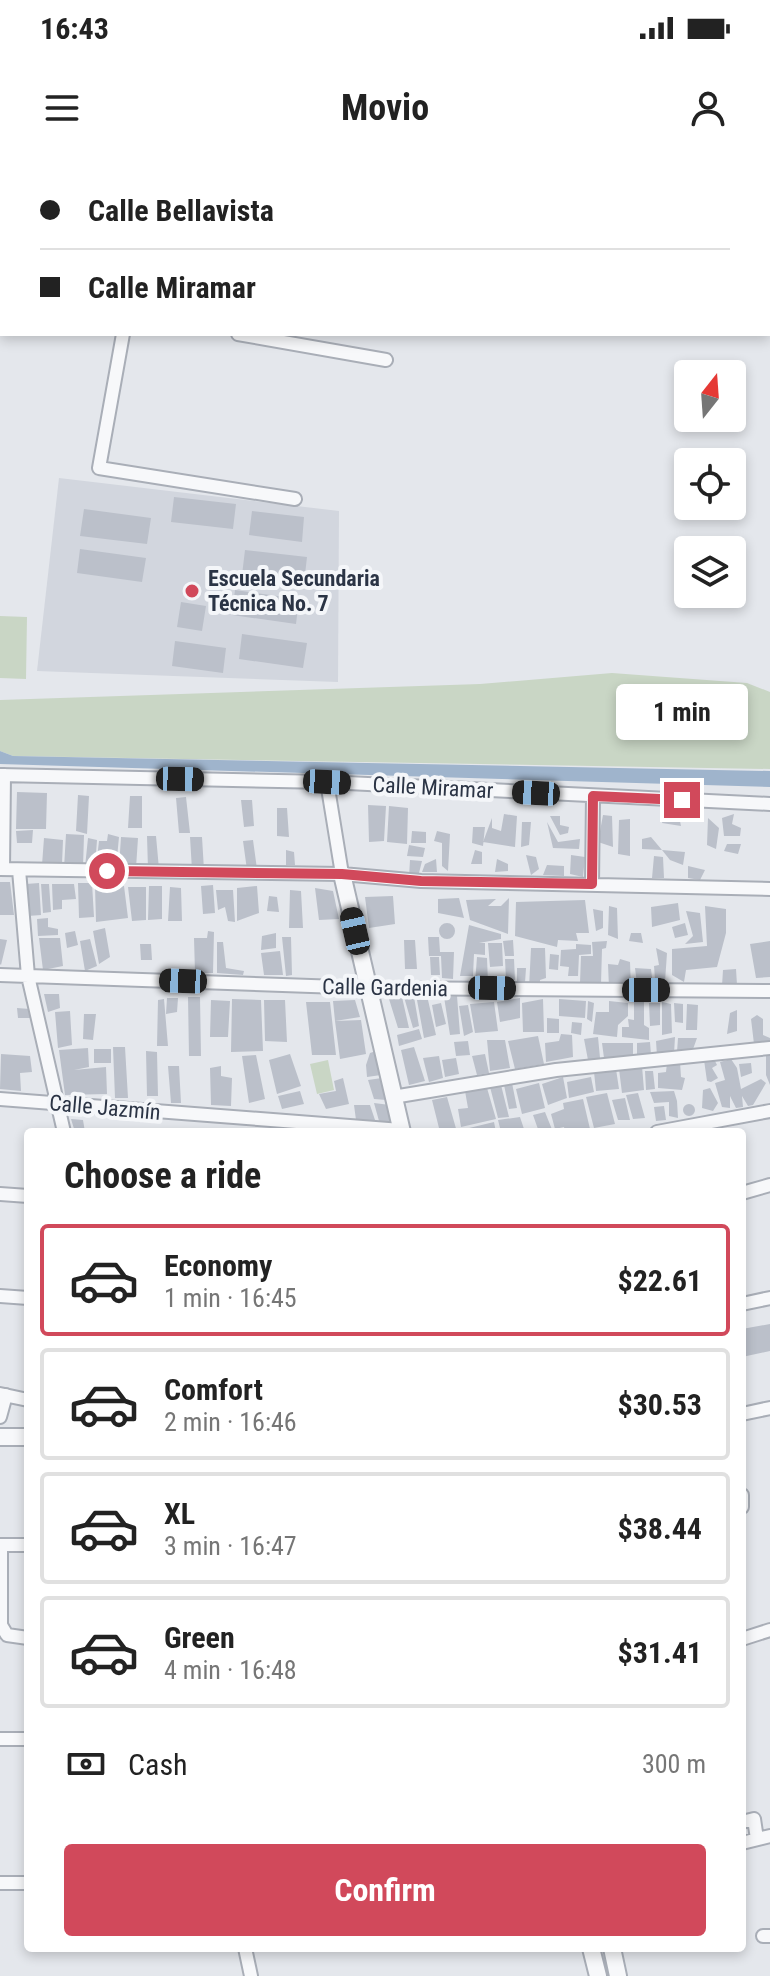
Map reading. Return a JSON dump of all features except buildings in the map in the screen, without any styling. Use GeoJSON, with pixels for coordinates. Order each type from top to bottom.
{"type":"FeatureCollection","features":[{"type":"Feature","properties":{"kind":"street"},"geometry":{"type":"LineString","coordinates":[[123,336],[99,468],[295,499]]}},
{"type":"Feature","properties":{"kind":"street"},"geometry":{"type":"LineString","coordinates":[[249,336],[386,360]]}},
{"type":"Feature","properties":{"kind":"street"},"geometry":{"type":"LineString","coordinates":[[2,775],[2,869],[342,874],[421,881],[770,889]]}},
{"type":"Feature","properties":{"kind":"street","name":"Calle Miramar"},"geometry":{"type":"LineString","coordinates":[[2,775],[327,782],[770,804]]}},
{"type":"Feature","properties":{"kind":"street"},"geometry":{"type":"LineString","coordinates":[[327,782],[342,874],[401,1128]]}},
{"type":"Feature","properties":{"kind":"street"},"geometry":{"type":"LineString","coordinates":[[592,884],[593,796]]}},
{"type":"Feature","properties":{"kind":"street"},"geometry":{"type":"LineString","coordinates":[[19,870],[28,976],[63,1128]]}},
{"type":"Feature","properties":{"kind":"street","name":"Calle Gardenia"},"geometry":{"type":"LineString","coordinates":[[0,975],[368,988],[770,991]]}},
{"type":"Feature","properties":{"kind":"street"},"geometry":{"type":"LineString","coordinates":[[393,1097],[556,1070],[770,1048]]}},
{"type":"Feature","properties":{"kind":"street","name":"Calle Jazmín"},"geometry":{"type":"LineString","coordinates":[[0,1099],[366,1128]]}},
{"type":"Feature","properties":{"kind":"street"},"geometry":{"type":"LineString","coordinates":[[681,1128],[770,1111]]}},
{"type":"Feature","properties":{"kind":"street"},"geometry":{"type":"LineString","coordinates":[[746,1192],[770,1185]]}},
{"type":"Feature","properties":{"kind":"street"},"geometry":{"type":"LineString","coordinates":[[0,1194],[24,1196]]}},
{"type":"Feature","properties":{"kind":"street"},"geometry":{"type":"LineString","coordinates":[[0,1296],[24,1298]]}},
{"type":"Feature","properties":{"kind":"street"},"geometry":{"type":"LineString","coordinates":[[746,1303],[770,1298]]}},
{"type":"Feature","properties":{"kind":"street"},"geometry":{"type":"LineString","coordinates":[[0,1417],[3,1395],[24,1399]]}},
{"type":"Feature","properties":{"kind":"street"},"geometry":{"type":"LineString","coordinates":[[746,1413],[770,1408]]}},
{"type":"Feature","properties":{"kind":"street"},"geometry":{"type":"LineString","coordinates":[[0,1437],[24,1437]]}},
{"type":"Feature","properties":{"kind":"street"},"geometry":{"type":"LineString","coordinates":[[24,1545],[0,1545],[1,1625],[7,1635],[24,1637]]}},
{"type":"Feature","properties":{"kind":"street"},"geometry":{"type":"LineString","coordinates":[[746,1638],[770,1630]]}},
{"type":"Feature","properties":{"kind":"street"},"geometry":{"type":"LineString","coordinates":[[0,1739],[24,1739]]}},
{"type":"Feature","properties":{"kind":"street"},"geometry":{"type":"LineString","coordinates":[[746,1821],[754,1819],[764,1838]]}},
{"type":"Feature","properties":{"kind":"street"},"geometry":{"type":"LineString","coordinates":[[0,1883],[24,1883]]}},
{"type":"Feature","properties":{"kind":"street"},"geometry":{"type":"LineString","coordinates":[[246,1952],[251,1976]]}},
{"type":"Feature","properties":{"kind":"street"},"geometry":{"type":"LineString","coordinates":[[592,1952],[598,1976]]}},
{"type":"Feature","properties":{"kind":"street"},"geometry":{"type":"LineString","coordinates":[[613,1952],[618,1976]]}},
{"type":"Feature","properties":{"kind":"shaded area","name":"Escuela Secundaria Técnica No. 7"},"geometry":{"type":"Polygon","coordinates":[[[59,478],[339,511],[338,682],[37,671],[59,478]]]}},
{"type":"Feature","properties":{"kind":"green space"},"geometry":{"type":"Polygon","coordinates":[[[0,616],[27,617],[26,679],[0,678],[0,616]]]}},
{"type":"Feature","properties":{"kind":"green space"},"geometry":{"type":"Polygon","coordinates":[[[612,673],[747,683],[770,692],[770,769],[13,756],[0,751],[0,700],[480,684],[612,673]]]}},
{"type":"Feature","properties":{"kind":"green space"},"geometry":{"type":"Polygon","coordinates":[[[328,1060],[334,1090],[317,1094],[310,1064],[328,1060]]]}},
{"type":"Feature","properties":{"kind":"water"},"geometry":{"type":"Polygon","coordinates":[[[0,751],[13,756],[770,771],[770,787],[0,764],[0,751]]]}},
{"type":"Feature","properties":{"kind":"place","name":"Escuela Secundaria Técnica No. 7"},"geometry":{"type":"Point","coordinates":[192,591]}},
{"type":"Feature","properties":{"kind":"route"},"geometry":{"type":"LineString","coordinates":[[107,871],[342,874],[421,881],[592,884],[593,796],[682,800]]}}]}
